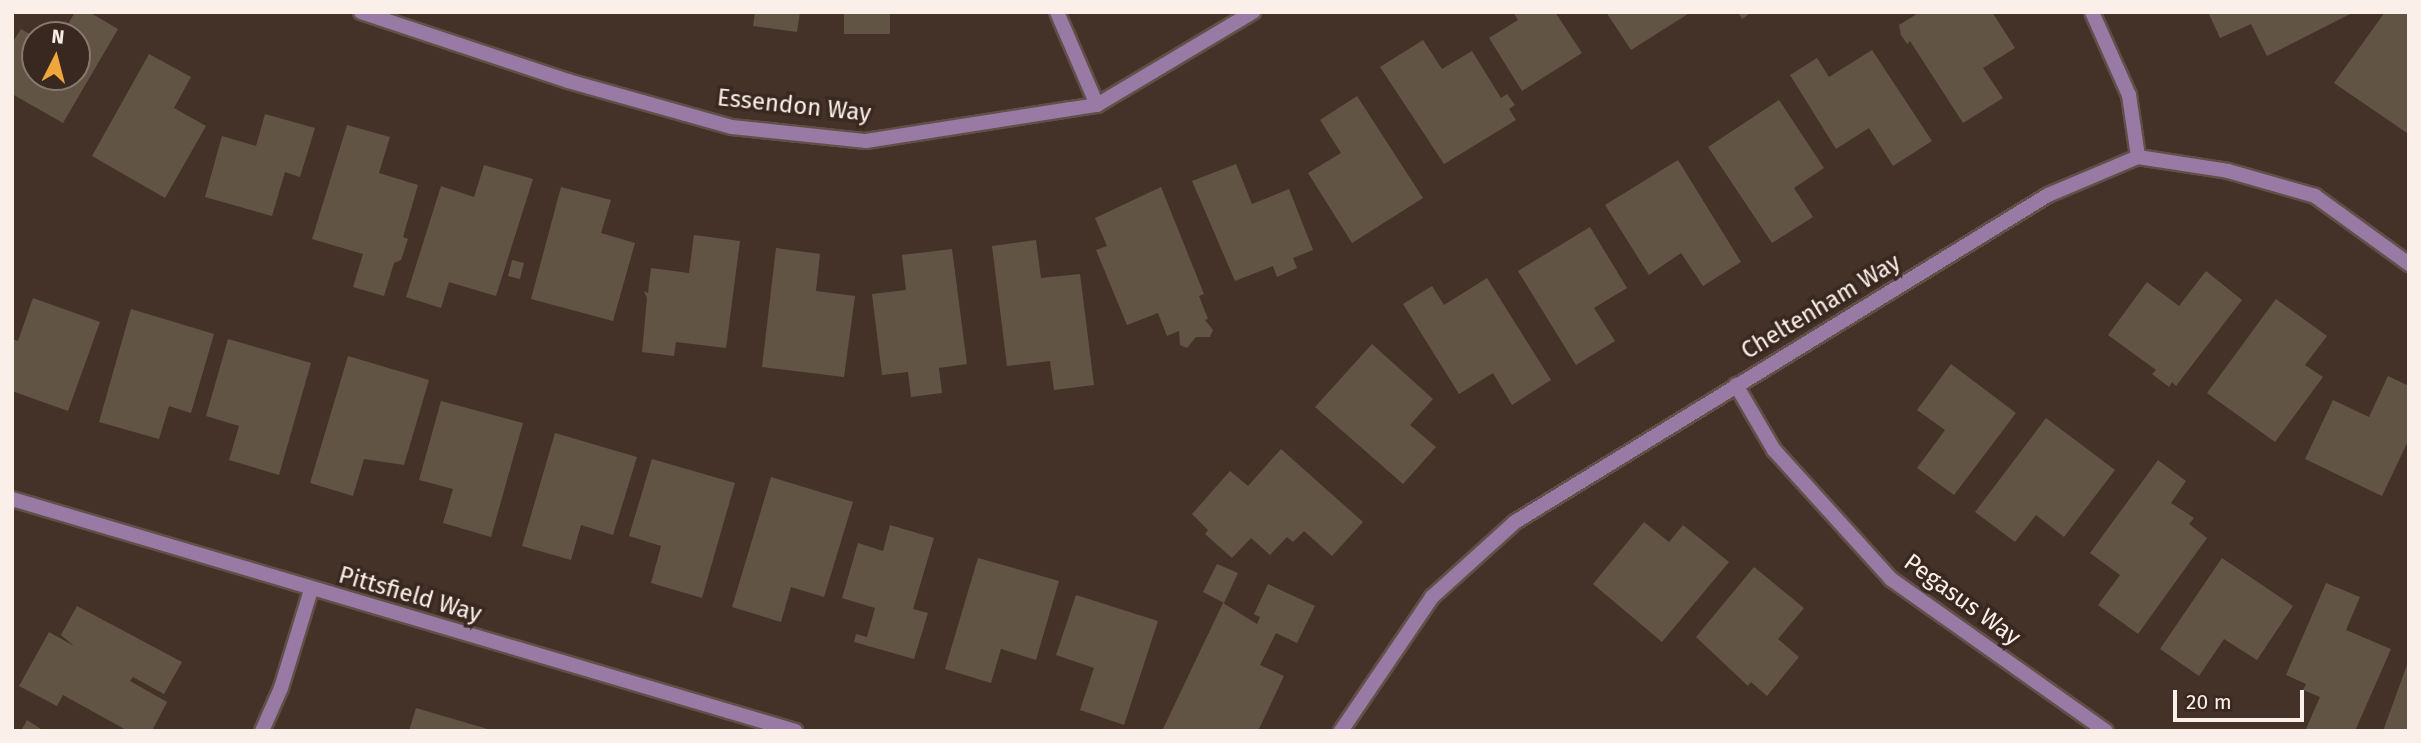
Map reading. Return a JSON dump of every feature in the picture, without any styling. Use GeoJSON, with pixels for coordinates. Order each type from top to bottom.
{"type":"FeatureCollection","features":[{"type":"Feature","properties":{"kind":"street","name":"Essendon Way"},"geometry":{"type":"LineString","coordinates":[[361,12],[568,81],[732,127],[866,141],[1097,105],[1253,12]]}},
{"type":"Feature","properties":{"kind":"street"},"geometry":{"type":"LineString","coordinates":[[1057,12],[1097,105]]}},
{"type":"Feature","properties":{"kind":"street"},"geometry":{"type":"LineString","coordinates":[[2092,12],[2129,95],[2138,157],[2228,171],[2315,196],[2409,264]]}},
{"type":"Feature","properties":{"kind":"street","name":"Cheltenham Way"},"geometry":{"type":"LineString","coordinates":[[1340,731],[1432,597],[1515,522],[2048,195],[2138,157]]}},
{"type":"Feature","properties":{"kind":"street","name":"Pegasus Way"},"geometry":{"type":"LineString","coordinates":[[1735,385],[1774,450],[1891,579],[2106,731]]}},
{"type":"Feature","properties":{"kind":"street","name":"Pittsfield Way"},"geometry":{"type":"LineString","coordinates":[[12,499],[311,590],[796,731]]}},
{"type":"Feature","properties":{"kind":"street"},"geometry":{"type":"LineString","coordinates":[[262,731],[311,590]]}},
{"type":"Feature","properties":{"kind":"building"},"geometry":{"type":"Polygon","coordinates":[[[75,12],[89,12],[118,29],[91,75],[91,21],[70,21],[75,12]]]}},
{"type":"Feature","properties":{"kind":"building"},"geometry":{"type":"Polygon","coordinates":[[[755,12],[800,12],[797,32],[753,26],[755,12]]]}},
{"type":"Feature","properties":{"kind":"building"},"geometry":{"type":"Polygon","coordinates":[[[844,12],[890,12],[890,34],[844,34],[844,12]]]}},
{"type":"Feature","properties":{"kind":"building"},"geometry":{"type":"Polygon","coordinates":[[[1513,12],[1555,12],[1582,53],[1522,91],[1489,38],[1518,20],[1513,12]]]}},
{"type":"Feature","properties":{"kind":"building"},"geometry":{"type":"Polygon","coordinates":[[[1606,12],[1691,12],[1631,50],[1606,12]]]}},
{"type":"Feature","properties":{"kind":"building"},"geometry":{"type":"Polygon","coordinates":[[[1738,12],[1752,12],[1742,19],[1738,12]]]}},
{"type":"Feature","properties":{"kind":"building"},"geometry":{"type":"Polygon","coordinates":[[[1920,12],[1992,12],[2015,48],[1983,68],[2003,98],[1963,123],[1910,41],[1907,44],[1901,35],[1899,25],[1920,12]]]}},
{"type":"Feature","properties":{"kind":"building"},"geometry":{"type":"Polygon","coordinates":[[[2208,12],[2354,12],[2267,56],[2251,24],[2220,38],[2208,12]]]}},
{"type":"Feature","properties":{"kind":"building"},"geometry":{"type":"Polygon","coordinates":[[[2385,12],[2409,12],[2407,133],[2334,83],[2385,12]]]}},
{"type":"Feature","properties":{"kind":"building"},"geometry":{"type":"Polygon","coordinates":[[[21,29],[21,91],[82,91],[63,123],[12,94],[12,43],[21,29]]]}},
{"type":"Feature","properties":{"kind":"building"},"geometry":{"type":"Polygon","coordinates":[[[1423,40],[1442,69],[1472,51],[1501,98],[1507,94],[1515,105],[1509,109],[1516,120],[1444,164],[1380,67],[1423,40]]]}},
{"type":"Feature","properties":{"kind":"building"},"geometry":{"type":"Polygon","coordinates":[[[1872,50],[1932,141],[1893,166],[1869,128],[1836,149],[1790,75],[1817,58],[1829,77],[1872,50]]]}},
{"type":"Feature","properties":{"kind":"building"},"geometry":{"type":"Polygon","coordinates":[[[149,54],[191,77],[174,108],[206,126],[165,198],[92,156],[149,54]]]}},
{"type":"Feature","properties":{"kind":"building"},"geometry":{"type":"Polygon","coordinates":[[[1357,96],[1423,198],[1352,243],[1308,173],[1341,153],[1320,120],[1357,96]]]}},
{"type":"Feature","properties":{"kind":"building"},"geometry":{"type":"Polygon","coordinates":[[[1779,100],[1824,168],[1794,188],[1813,217],[1772,243],[1708,147],[1779,100]]]}},
{"type":"Feature","properties":{"kind":"building"},"geometry":{"type":"Polygon","coordinates":[[[265,114],[315,128],[300,177],[285,172],[272,216],[205,197],[222,136],[256,146],[265,114]]]}},
{"type":"Feature","properties":{"kind":"building"},"geometry":{"type":"Polygon","coordinates":[[[347,125],[390,137],[379,173],[418,185],[403,237],[408,239],[401,260],[394,263],[384,296],[353,287],[363,254],[312,239],[347,125]]]}},
{"type":"Feature","properties":{"kind":"building"},"geometry":{"type":"Polygon","coordinates":[[[1678,160],[1741,262],[1703,286],[1681,253],[1649,275],[1605,205],[1678,160]]]}},
{"type":"Feature","properties":{"kind":"building"},"geometry":{"type":"Polygon","coordinates":[[[1236,164],[1252,204],[1289,189],[1313,250],[1293,258],[1297,268],[1277,277],[1273,266],[1235,281],[1192,181],[1236,164]]]}},
{"type":"Feature","properties":{"kind":"building"},"geometry":{"type":"Polygon","coordinates":[[[484,165],[533,179],[496,296],[449,282],[441,308],[406,297],[441,186],[474,197],[484,165]]]}},
{"type":"Feature","properties":{"kind":"building"},"geometry":{"type":"Polygon","coordinates":[[[561,187],[611,200],[601,233],[635,243],[613,321],[531,299],[561,187]]]}},
{"type":"Feature","properties":{"kind":"building"},"geometry":{"type":"Polygon","coordinates":[[[1161,187],[1204,294],[1199,296],[1208,319],[1205,320],[1213,330],[1210,337],[1196,337],[1187,348],[1180,345],[1179,331],[1167,336],[1158,313],[1127,325],[1096,250],[1107,246],[1095,218],[1161,187]]]}},
{"type":"Feature","properties":{"kind":"building"},"geometry":{"type":"Polygon","coordinates":[[[1590,227],[1627,288],[1594,308],[1615,341],[1576,365],[1518,271],[1590,227]]]}},
{"type":"Feature","properties":{"kind":"building"},"geometry":{"type":"Polygon","coordinates":[[[694,235],[740,241],[726,348],[676,342],[674,356],[642,352],[647,298],[644,291],[648,293],[651,268],[689,273],[694,235]]]}},
{"type":"Feature","properties":{"kind":"building"},"geometry":{"type":"Polygon","coordinates":[[[1036,240],[1041,278],[1080,274],[1094,385],[1054,390],[1050,361],[1007,366],[992,246],[1036,240]]]}},
{"type":"Feature","properties":{"kind":"building"},"geometry":{"type":"Polygon","coordinates":[[[776,248],[820,254],[816,291],[855,296],[844,377],[762,367],[776,248]]]}},
{"type":"Feature","properties":{"kind":"building"},"geometry":{"type":"Polygon","coordinates":[[[952,249],[967,364],[939,368],[942,393],[911,397],[908,372],[882,375],[872,294],[906,290],[902,255],[952,249]]]}},
{"type":"Feature","properties":{"kind":"building"},"geometry":{"type":"Polygon","coordinates":[[[512,260],[524,263],[520,279],[508,276],[512,260]]]}},
{"type":"Feature","properties":{"kind":"building"},"geometry":{"type":"Polygon","coordinates":[[[2206,271],[2242,300],[2176,386],[2172,382],[2169,387],[2152,374],[2156,370],[2108,335],[2147,282],[2179,306],[2206,271]]]}},
{"type":"Feature","properties":{"kind":"building"},"geometry":{"type":"Polygon","coordinates":[[[1487,278],[1551,380],[1512,405],[1493,373],[1459,394],[1403,304],[1432,286],[1444,305],[1487,278]]]}},
{"type":"Feature","properties":{"kind":"building"},"geometry":{"type":"Polygon","coordinates":[[[33,298],[100,322],[68,411],[12,391],[12,339],[18,341],[33,298]]]}},
{"type":"Feature","properties":{"kind":"building"},"geometry":{"type":"Polygon","coordinates":[[[2276,299],[2327,336],[2305,365],[2323,377],[2275,442],[2207,393],[2276,299]]]}},
{"type":"Feature","properties":{"kind":"building"},"geometry":{"type":"Polygon","coordinates":[[[131,309],[214,334],[191,413],[169,406],[159,439],[99,422],[131,309]]]}},
{"type":"Feature","properties":{"kind":"building"},"geometry":{"type":"Polygon","coordinates":[[[228,339],[311,363],[279,475],[229,460],[239,426],[206,416],[228,339]]]}},
{"type":"Feature","properties":{"kind":"building"},"geometry":{"type":"Polygon","coordinates":[[[1372,344],[1433,399],[1410,425],[1436,447],[1403,484],[1315,407],[1372,344]]]}},
{"type":"Feature","properties":{"kind":"building"},"geometry":{"type":"Polygon","coordinates":[[[348,356],[429,380],[404,465],[364,459],[353,496],[310,483],[348,356]]]}},
{"type":"Feature","properties":{"kind":"building"},"geometry":{"type":"Polygon","coordinates":[[[1951,364],[2016,413],[1954,495],[1917,468],[1945,430],[1917,410],[1951,364]]]}},
{"type":"Feature","properties":{"kind":"building"},"geometry":{"type":"Polygon","coordinates":[[[2388,376],[2409,386],[2409,439],[2382,496],[2305,459],[2333,400],[2369,417],[2388,376]]]}},
{"type":"Feature","properties":{"kind":"building"},"geometry":{"type":"Polygon","coordinates":[[[441,401],[523,423],[491,537],[443,523],[453,489],[419,480],[441,401]]]}},
{"type":"Feature","properties":{"kind":"building"},"geometry":{"type":"Polygon","coordinates":[[[2046,418],[2115,470],[2064,537],[2036,515],[2015,542],[1975,512],[2046,418]]]}},
{"type":"Feature","properties":{"kind":"building"},"geometry":{"type":"Polygon","coordinates":[[[555,433],[637,457],[613,535],[581,525],[571,560],[522,546],[555,433]]]}},
{"type":"Feature","properties":{"kind":"building"},"geometry":{"type":"Polygon","coordinates":[[[1281,449],[1363,522],[1332,556],[1304,531],[1293,542],[1287,537],[1270,555],[1251,538],[1232,558],[1205,534],[1208,530],[1192,514],[1230,471],[1248,486],[1281,449]]]}},
{"type":"Feature","properties":{"kind":"building"},"geometry":{"type":"Polygon","coordinates":[[[652,459],[735,483],[702,598],[651,583],[661,546],[629,536],[652,459]]]}},
{"type":"Feature","properties":{"kind":"building"},"geometry":{"type":"Polygon","coordinates":[[[2158,460],[2186,481],[2171,503],[2194,518],[2189,524],[2207,538],[2138,634],[2098,605],[2120,575],[2090,553],[2158,460]]]}},
{"type":"Feature","properties":{"kind":"building"},"geometry":{"type":"Polygon","coordinates":[[[771,477],[853,502],[824,597],[791,587],[781,622],[732,607],[771,477]]]}},
{"type":"Feature","properties":{"kind":"building"},"geometry":{"type":"Polygon","coordinates":[[[1644,522],[1669,542],[1683,525],[1729,562],[1662,642],[1593,584],[1644,522]]]}},
{"type":"Feature","properties":{"kind":"building"},"geometry":{"type":"Polygon","coordinates":[[[890,525],[934,538],[913,609],[928,613],[914,659],[854,642],[856,634],[867,637],[875,608],[842,598],[858,543],[883,551],[890,525]]]}},
{"type":"Feature","properties":{"kind":"building"},"geometry":{"type":"Polygon","coordinates":[[[978,558],[1059,581],[1036,660],[1001,649],[991,683],[945,669],[978,558]]]}},
{"type":"Feature","properties":{"kind":"building"},"geometry":{"type":"Polygon","coordinates":[[[2222,558],[2293,606],[2257,660],[2224,639],[2199,676],[2160,649],[2222,558]]]}},
{"type":"Feature","properties":{"kind":"building"},"geometry":{"type":"Polygon","coordinates":[[[1217,564],[1238,573],[1224,603],[1203,592],[1217,564]]]}},
{"type":"Feature","properties":{"kind":"building"},"geometry":{"type":"Polygon","coordinates":[[[1754,567],[1804,608],[1778,639],[1799,657],[1767,696],[1751,682],[1748,686],[1696,637],[1754,567]]]}},
{"type":"Feature","properties":{"kind":"building"},"geometry":{"type":"Polygon","coordinates":[[[2326,583],[2360,597],[2346,630],[2391,649],[2355,731],[2305,731],[2320,697],[2303,690],[2306,684],[2286,675],[2326,583]]]}},
{"type":"Feature","properties":{"kind":"building"},"geometry":{"type":"Polygon","coordinates":[[[1268,584],[1315,606],[1297,643],[1276,633],[1260,665],[1284,676],[1258,731],[1162,731],[1223,603],[1257,624],[1260,617],[1254,614],[1268,584]]]}},
{"type":"Feature","properties":{"kind":"building"},"geometry":{"type":"Polygon","coordinates":[[[1076,595],[1158,621],[1124,725],[1080,710],[1094,668],[1056,655],[1076,595]]]}},
{"type":"Feature","properties":{"kind":"building"},"geometry":{"type":"Polygon","coordinates":[[[77,606],[182,662],[164,694],[133,677],[130,681],[167,702],[152,731],[128,731],[63,695],[57,706],[19,686],[49,632],[74,646],[61,635],[77,606]]]}},
{"type":"Feature","properties":{"kind":"building"},"geometry":{"type":"Polygon","coordinates":[[[2408,658],[2409,731],[2383,731],[2407,665],[2408,658]]]}},
{"type":"Feature","properties":{"kind":"building"},"geometry":{"type":"Polygon","coordinates":[[[416,708],[491,730],[491,731],[409,731],[416,708]]]}},
{"type":"Feature","properties":{"kind":"building"},"geometry":{"type":"Polygon","coordinates":[[[27,720],[44,731],[21,731],[27,720]]]}}]}
